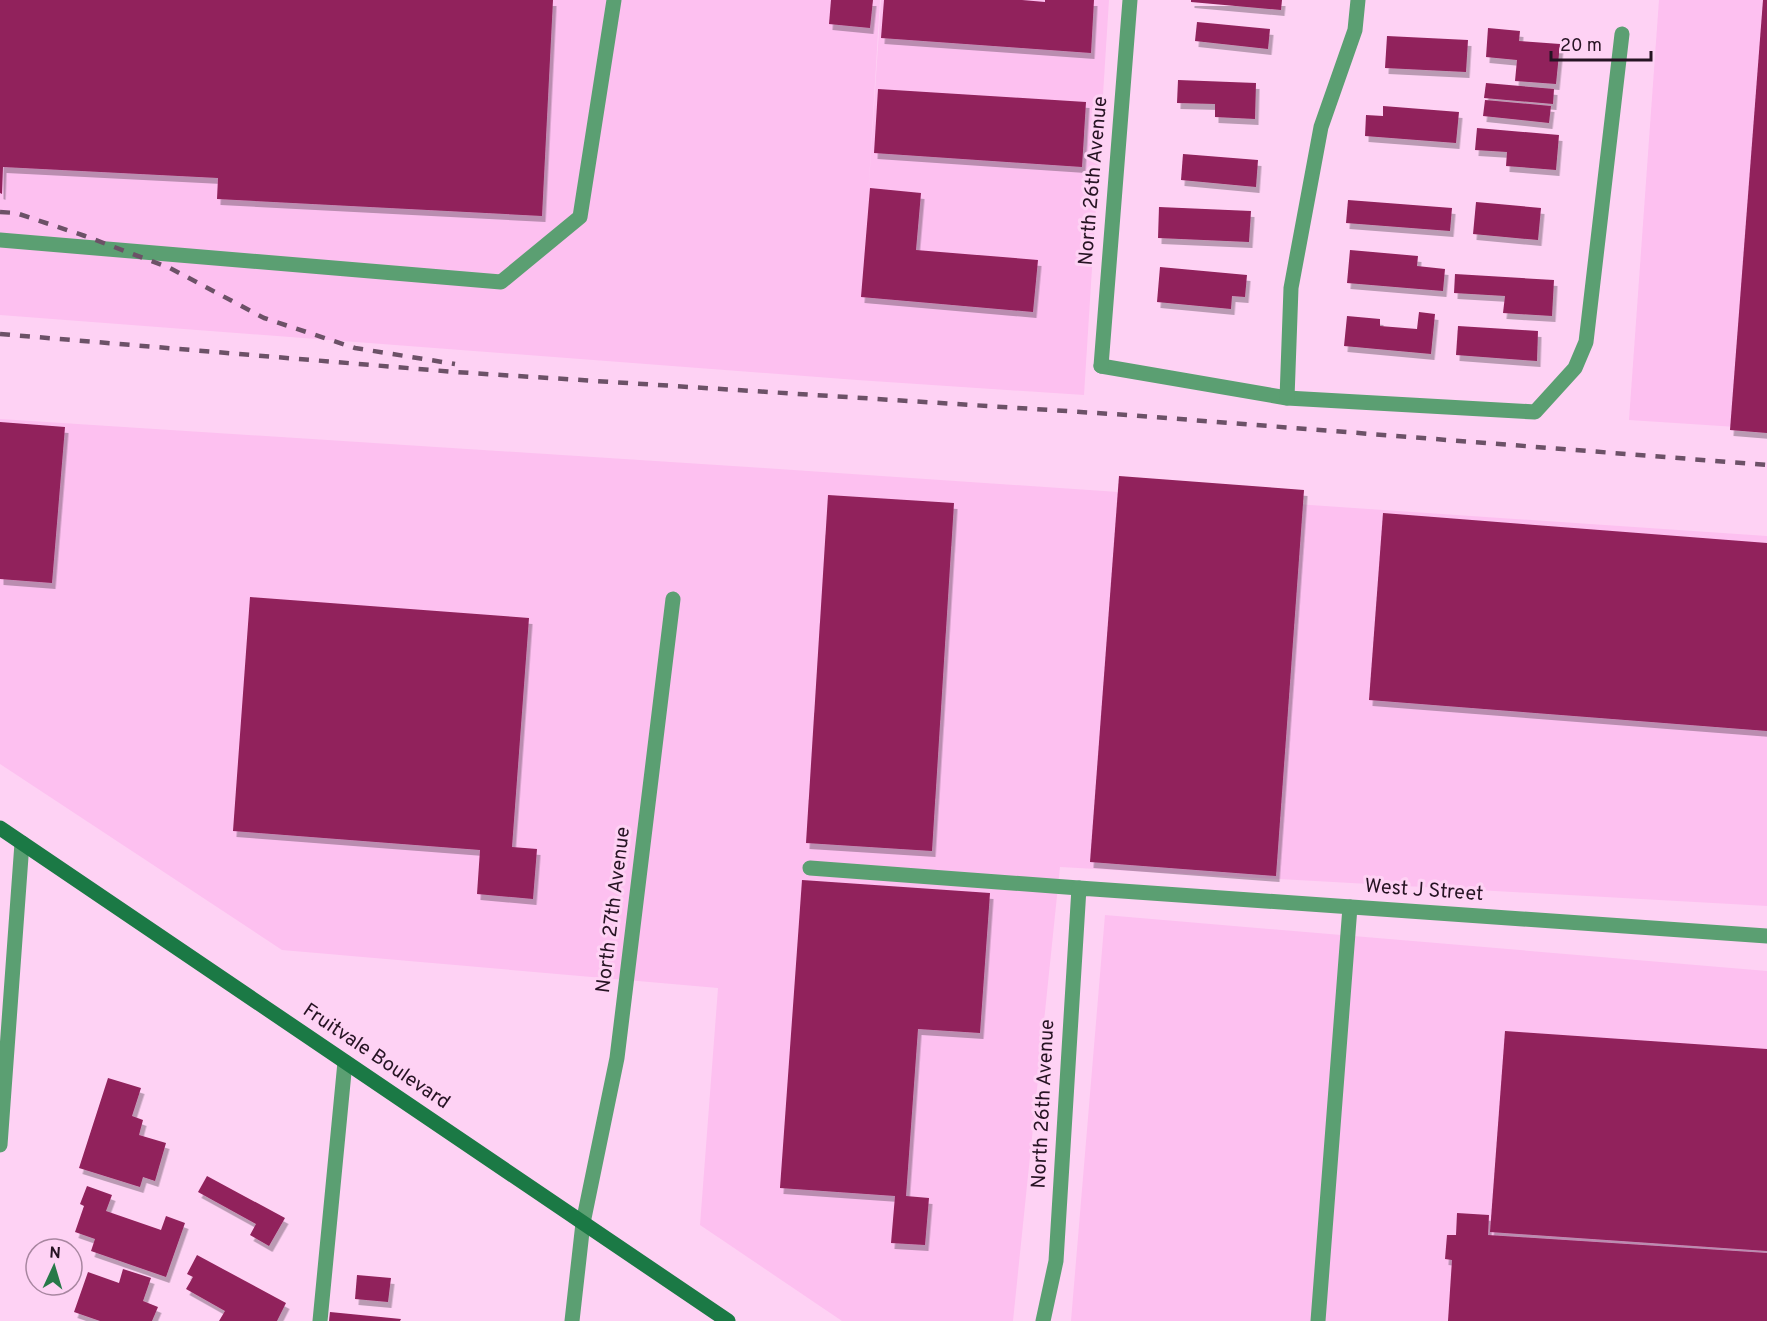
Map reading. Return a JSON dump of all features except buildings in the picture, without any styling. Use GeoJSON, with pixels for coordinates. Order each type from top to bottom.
{"type":"FeatureCollection","features":[{"type":"Feature","properties":{"kind":"main road","name":"Fruitvale Boulevard"},"geometry":{"type":"LineString","coordinates":[[0,828],[728,1321]]}},
{"type":"Feature","properties":{"kind":"street"},"geometry":{"type":"LineString","coordinates":[[0,240],[501,282],[580,217],[614,0]]}},
{"type":"Feature","properties":{"kind":"street","name":"North 26th Avenue"},"geometry":{"type":"LineString","coordinates":[[1130,0],[1101,366],[1287,398]]}},
{"type":"Feature","properties":{"kind":"street"},"geometry":{"type":"LineString","coordinates":[[1358,0],[1355,30],[1321,127],[1291,288],[1287,398],[1535,412],[1575,368],[1586,342],[1622,34]]}},
{"type":"Feature","properties":{"kind":"street","name":"North 27th Avenue"},"geometry":{"type":"LineString","coordinates":[[572,1321],[583,1223],[617,1058],[673,599]]}},
{"type":"Feature","properties":{"kind":"street"},"geometry":{"type":"LineString","coordinates":[[0,1145],[22,843]]}},
{"type":"Feature","properties":{"kind":"street","name":"West J Street"},"geometry":{"type":"LineString","coordinates":[[810,868],[1767,936]]}},
{"type":"Feature","properties":{"kind":"street","name":"North 26th Avenue"},"geometry":{"type":"LineString","coordinates":[[1043,1321],[1056,1261],[1079,888]]}},
{"type":"Feature","properties":{"kind":"street"},"geometry":{"type":"LineString","coordinates":[[1318,1321],[1350,907]]}},
{"type":"Feature","properties":{"kind":"street"},"geometry":{"type":"LineString","coordinates":[[320,1321],[345,1062]]}},
{"type":"Feature","properties":{"kind":"shaded area"},"geometry":{"type":"Polygon","coordinates":[[[0,0],[880,0],[868,198],[881,0],[1109,0],[1084,395],[0,315],[0,0]]]}},
{"type":"Feature","properties":{"kind":"shaded area"},"geometry":{"type":"Polygon","coordinates":[[[1659,0],[1767,0],[1767,429],[1629,420],[1659,0]]]}},
{"type":"Feature","properties":{"kind":"shaded area"},"geometry":{"type":"Polygon","coordinates":[[[0,419],[1767,536],[1767,906],[1060,867],[1013,1321],[842,1321],[700,1225],[718,988],[282,950],[0,764],[0,419]]]}},
{"type":"Feature","properties":{"kind":"shaded area"},"geometry":{"type":"Polygon","coordinates":[[[1105,915],[1767,971],[1767,1321],[1071,1321],[1105,915]]]}},
{"type":"Feature","properties":{"kind":"railway"},"geometry":{"type":"LineString","coordinates":[[0,212],[16,213],[170,268],[264,318],[355,348],[455,364]]}},
{"type":"Feature","properties":{"kind":"railway"},"geometry":{"type":"LineString","coordinates":[[0,334],[455,372],[1128,415],[1767,465]]}}]}
